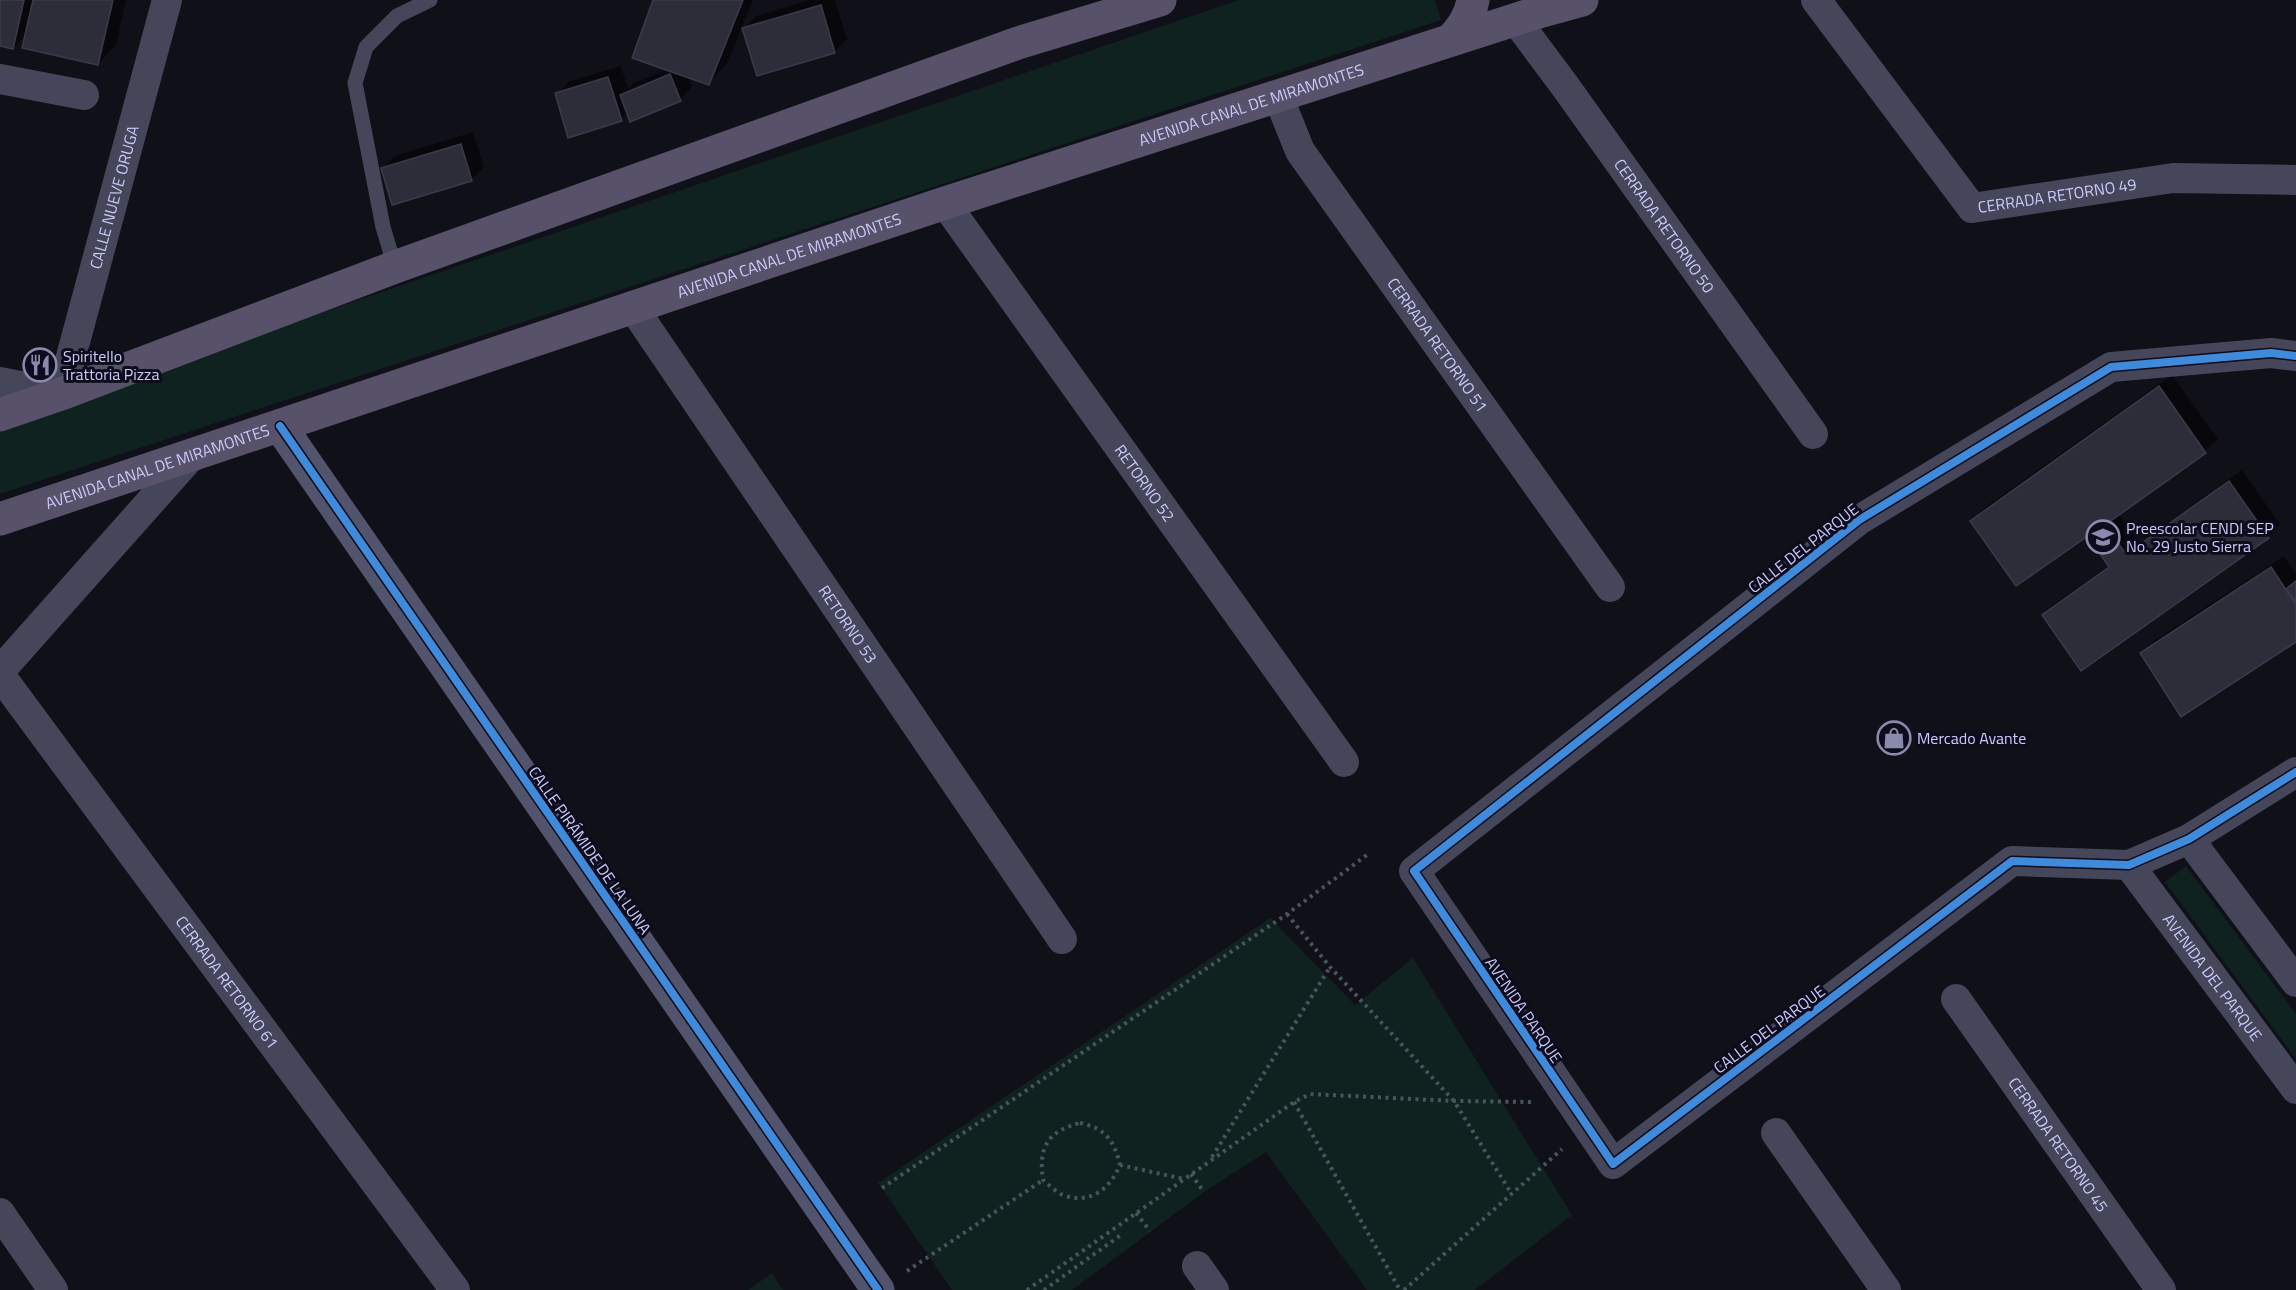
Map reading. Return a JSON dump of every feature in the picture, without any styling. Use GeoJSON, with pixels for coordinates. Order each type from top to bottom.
{"type":"FeatureCollection","features":[{"type":"Feature","properties":{"kind":"main road"},"geometry":{"type":"LineString","coordinates":[[0,415],[395,267],[1018,43],[1160,0]]}},
{"type":"Feature","properties":{"kind":"main road"},"geometry":{"type":"LineString","coordinates":[[1451,40],[1471,12],[1473,0]]}},
{"type":"Feature","properties":{"kind":"main road","name":"AVENIDA CANAL DE MIRAMONTES"},"geometry":{"type":"LineString","coordinates":[[0,519],[634,309],[945,203],[1451,40],[1528,10],[1582,0]]}},
{"type":"Feature","properties":{"kind":"street","name":"CALLE NUEVE ORUGA"},"geometry":{"type":"LineString","coordinates":[[61,394],[167,0]]}},
{"type":"Feature","properties":{"kind":"street","name":"CERRADA RETORNO 49"},"geometry":{"type":"LineString","coordinates":[[1816,0],[1972,208],[2173,178],[2296,180]]}},
{"type":"Feature","properties":{"kind":"street","name":"CERRADA RETORNO 50"},"geometry":{"type":"LineString","coordinates":[[1528,10],[1572,95],[1813,434]]}},
{"type":"Feature","properties":{"kind":"street"},"geometry":{"type":"LineString","coordinates":[[0,80],[84,95]]}},
{"type":"Feature","properties":{"kind":"street","name":"CERRADA RETORNO 51"},"geometry":{"type":"LineString","coordinates":[[1278,96],[1300,151],[1610,587]]}},
{"type":"Feature","properties":{"kind":"street","name":"RETORNO 52"},"geometry":{"type":"LineString","coordinates":[[945,203],[1344,762]]}},
{"type":"Feature","properties":{"kind":"street","name":"RETORNO 53"},"geometry":{"type":"LineString","coordinates":[[634,309],[1062,939]]}},
{"type":"Feature","properties":{"kind":"street","name":"CALLE DEL PARQUE"},"geometry":{"type":"LineString","coordinates":[[1414,871],[1859,520],[2111,367],[2271,353],[2296,356]]}},
{"type":"Feature","properties":{"kind":"street"},"geometry":{"type":"LineString","coordinates":[[0,382],[61,394]]}},
{"type":"Feature","properties":{"kind":"street","name":"CALLE PIRÁMIDE DE LA LUNA"},"geometry":{"type":"LineString","coordinates":[[280,426],[888,1284]]}},
{"type":"Feature","properties":{"kind":"street"},"geometry":{"type":"LineString","coordinates":[[0,673],[192,455]]}},
{"type":"Feature","properties":{"kind":"street","name":"CERRADA RETORNO 61"},"geometry":{"type":"LineString","coordinates":[[0,673],[455,1290]]}},
{"type":"Feature","properties":{"kind":"street","name":"CALLE DEL PARQUE"},"geometry":{"type":"LineString","coordinates":[[1613,1164],[2012,861],[2129,865],[2188,839],[2296,772]]}},
{"type":"Feature","properties":{"kind":"street"},"geometry":{"type":"LineString","coordinates":[[2188,839],[2296,982]]}},
{"type":"Feature","properties":{"kind":"street","name":"AVENIDA DEL PARQUE"},"geometry":{"type":"LineString","coordinates":[[2129,865],[2296,1089]]}},
{"type":"Feature","properties":{"kind":"street","name":"AVENIDA PARQUE"},"geometry":{"type":"LineString","coordinates":[[1414,871],[1613,1164]]}},
{"type":"Feature","properties":{"kind":"street","name":"CERRADA RETORNO 45"},"geometry":{"type":"LineString","coordinates":[[1956,999],[2161,1290]]}},
{"type":"Feature","properties":{"kind":"street"},"geometry":{"type":"LineString","coordinates":[[1776,1133],[1887,1290]]}},
{"type":"Feature","properties":{"kind":"street"},"geometry":{"type":"LineString","coordinates":[[0,1213],[53,1290]]}},
{"type":"Feature","properties":{"kind":"street"},"geometry":{"type":"LineString","coordinates":[[1197,1266],[1214,1290]]}},
{"type":"Feature","properties":{"kind":"lane"},"geometry":{"type":"LineString","coordinates":[[395,267],[382,227],[355,83],[366,47],[397,16],[430,0]]}},
{"type":"Feature","properties":{"kind":"path"},"geometry":{"type":"LineString","coordinates":[[882,1188],[1287,914],[1367,855]]}},
{"type":"Feature","properties":{"kind":"path"},"geometry":{"type":"LineString","coordinates":[[1287,914],[1330,967],[1454,1101],[1510,1193]]}},
{"type":"Feature","properties":{"kind":"path"},"geometry":{"type":"LineString","coordinates":[[1210,1161],[1330,967]]}},
{"type":"Feature","properties":{"kind":"path"},"geometry":{"type":"LineString","coordinates":[[1027,1290],[1294,1102],[1310,1094],[1454,1101],[1579,1115]]}},
{"type":"Feature","properties":{"kind":"path"},"geometry":{"type":"LineString","coordinates":[[1294,1102],[1402,1290],[1510,1193],[1579,1115]]}},
{"type":"Feature","properties":{"kind":"path"},"geometry":{"type":"LineString","coordinates":[[1080,1124],[1096,1126],[1111,1139],[1120,1165],[1114,1180],[1098,1194],[1082,1199],[1061,1194],[1043,1180],[1040,1166],[1050,1135],[1065,1127],[1080,1124]]}},
{"type":"Feature","properties":{"kind":"path"},"geometry":{"type":"LineString","coordinates":[[1120,1165],[1184,1179]]}},
{"type":"Feature","properties":{"kind":"path"},"geometry":{"type":"LineString","coordinates":[[1191,1174],[1204,1192]]}},
{"type":"Feature","properties":{"kind":"path"},"geometry":{"type":"LineString","coordinates":[[888,1284],[1043,1180]]}},
{"type":"Feature","properties":{"kind":"path"},"geometry":{"type":"LineString","coordinates":[[1136,1213],[1150,1231]]}},
{"type":"Feature","properties":{"kind":"path"},"geometry":{"type":"LineString","coordinates":[[1044,1290],[1121,1235]]}},
{"type":"Feature","properties":{"kind":"path"},"geometry":{"type":"LineString","coordinates":[[1064,1264],[1071,1271]]}},
{"type":"Feature","properties":{"kind":"green space"},"geometry":{"type":"Polygon","coordinates":[[[1239,0],[1435,0],[1441,20],[0,494],[0,422],[1239,0]]]}},
{"type":"Feature","properties":{"kind":"green space"},"geometry":{"type":"Polygon","coordinates":[[[2186,866],[2296,1014],[2296,1059],[2165,882],[2186,866]]]}},
{"type":"Feature","properties":{"kind":"green space"},"geometry":{"type":"Polygon","coordinates":[[[1270,918],[1355,1005],[1413,958],[1572,1215],[1475,1290],[1367,1290],[1266,1152],[1204,1192],[1072,1290],[952,1290],[878,1183],[1270,918]]]}},
{"type":"Feature","properties":{"kind":"green space"},"geometry":{"type":"Polygon","coordinates":[[[772,1273],[783,1290],[748,1290],[772,1273]]]}},
{"type":"Feature","properties":{"kind":"building"},"geometry":{"type":"Polygon","coordinates":[[[0,0],[24,0],[13,49],[0,46],[0,0]]]}},
{"type":"Feature","properties":{"kind":"building"},"geometry":{"type":"Polygon","coordinates":[[[33,0],[113,0],[98,65],[22,48],[33,0]]]}},
{"type":"Feature","properties":{"kind":"building"},"geometry":{"type":"Polygon","coordinates":[[[653,0],[743,0],[709,85],[632,58],[653,0]]]}},
{"type":"Feature","properties":{"kind":"building"},"geometry":{"type":"Polygon","coordinates":[[[821,5],[835,53],[757,76],[742,28],[821,5]]]}},
{"type":"Feature","properties":{"kind":"building"},"geometry":{"type":"Polygon","coordinates":[[[670,74],[681,101],[630,122],[620,95],[670,74]]]}},
{"type":"Feature","properties":{"kind":"building"},"geometry":{"type":"Polygon","coordinates":[[[608,77],[622,121],[568,138],[555,93],[608,77]]]}},
{"type":"Feature","properties":{"kind":"building"},"geometry":{"type":"Polygon","coordinates":[[[461,144],[472,181],[392,205],[381,168],[461,144]]]}},
{"type":"Feature","properties":{"kind":"building"},"geometry":{"type":"Polygon","coordinates":[[[2159,386],[2206,453],[2105,525],[2126,554],[2229,481],[2269,538],[2081,671],[2042,615],[2109,567],[2088,536],[2016,586],[1970,521],[2159,386]]]}},
{"type":"Feature","properties":{"kind":"building"},"geometry":{"type":"Polygon","coordinates":[[[2271,567],[2296,605],[2296,642],[2181,717],[2140,653],[2271,567]]]}},
{"type":"Feature","properties":{"kind":"building"},"geometry":{"type":"Polygon","coordinates":[[[2296,581],[2296,602],[2286,589],[2296,581]]]}},
{"type":"Feature","properties":{"kind":"cycle path"},"geometry":{"type":"LineString","coordinates":[[2296,356],[2271,353],[2111,367],[1859,520],[1414,871],[1613,1164],[2012,861],[2129,865],[2189,839],[2296,772]]}},
{"type":"Feature","properties":{"kind":"cycle path"},"geometry":{"type":"LineString","coordinates":[[280,426],[878,1290]]}},
{"type":"Feature","properties":{"kind":"place","name":"Spiritello Trattoria Pizza"},"geometry":{"type":"Point","coordinates":[40,365]}},
{"type":"Feature","properties":{"kind":"place","name":"Preescolar CENDI SEP No. 29 Justo Sierra"},"geometry":{"type":"Point","coordinates":[2103,537]}},
{"type":"Feature","properties":{"kind":"place","name":"Mercado Avante"},"geometry":{"type":"Point","coordinates":[1894,738]}}]}
